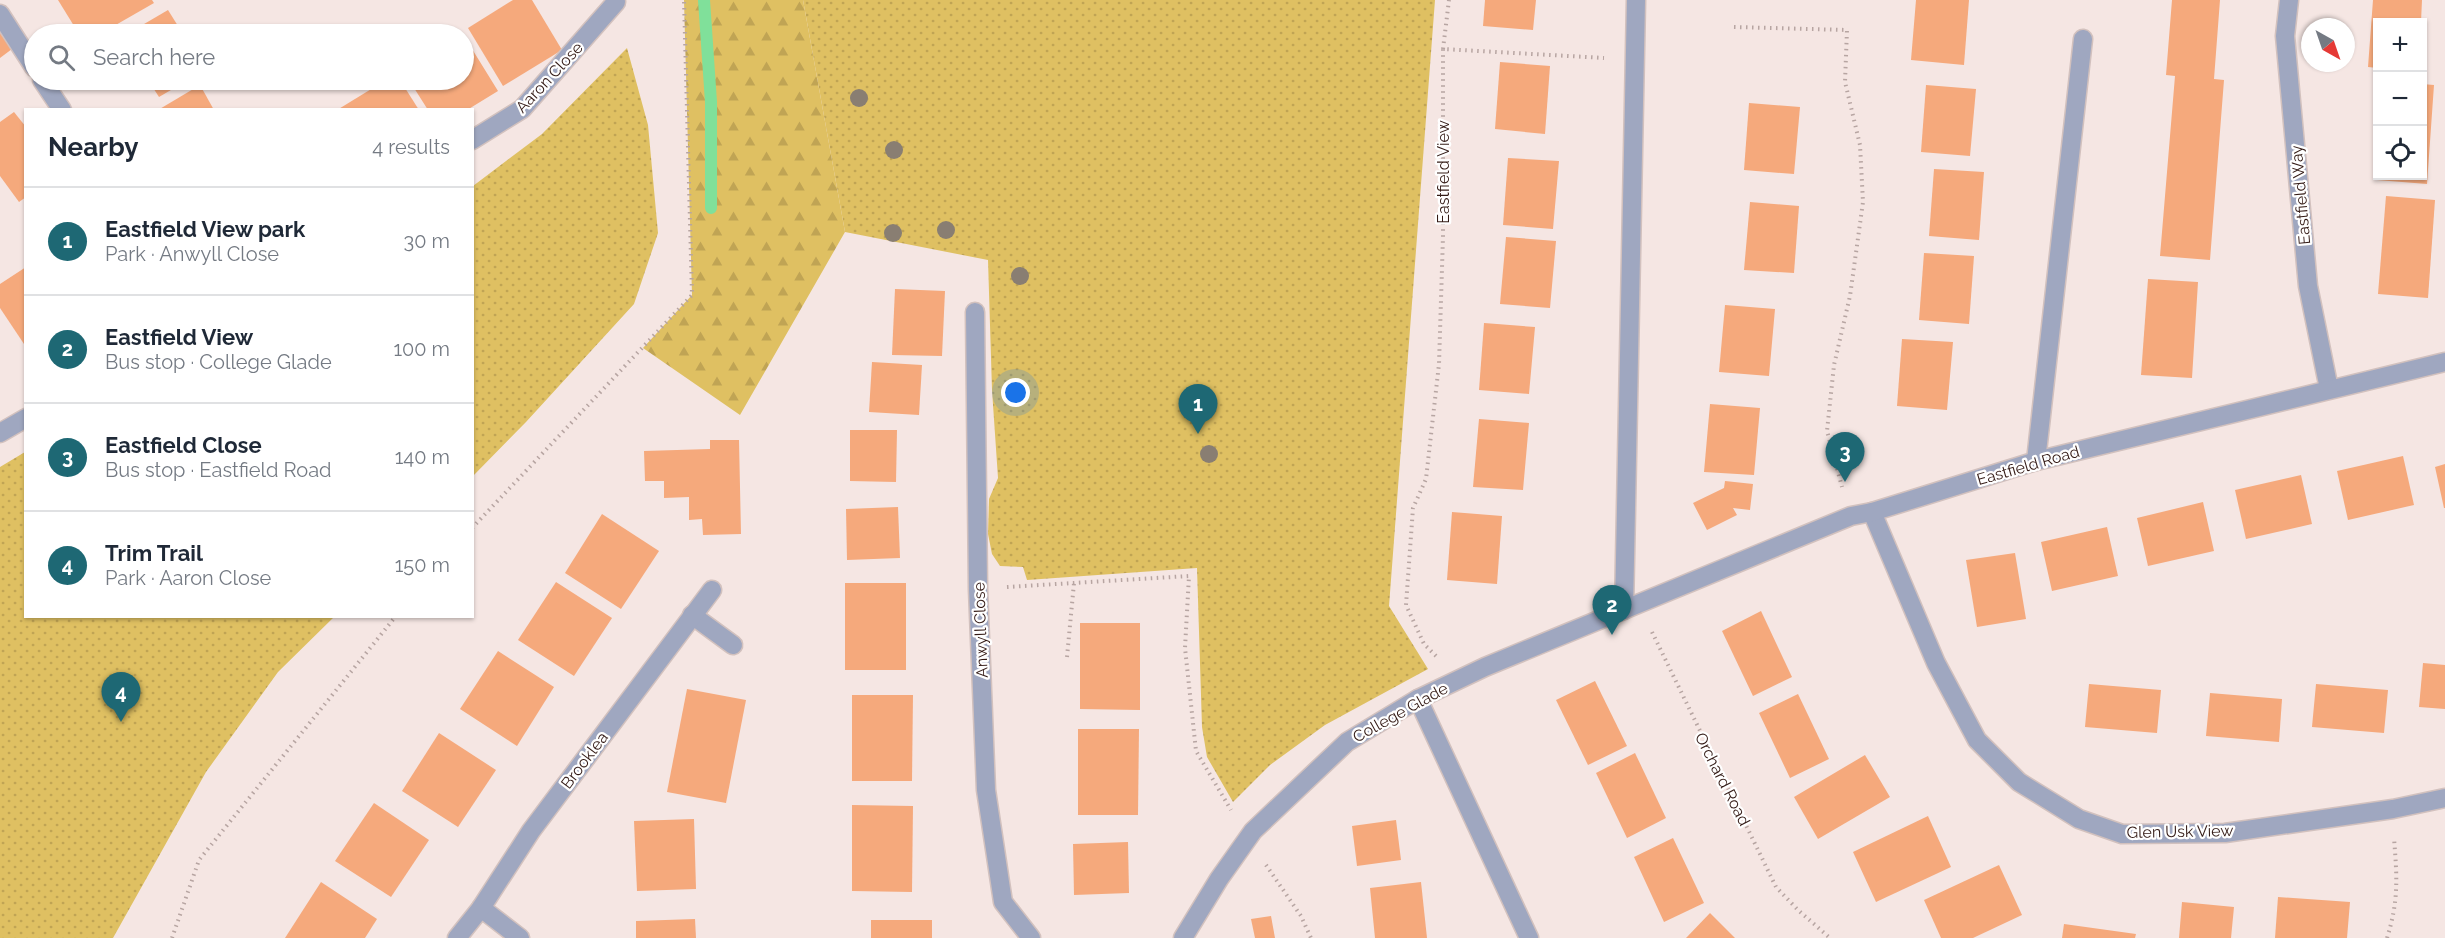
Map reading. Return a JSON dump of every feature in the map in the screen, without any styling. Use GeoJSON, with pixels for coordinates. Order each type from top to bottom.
{"type":"FeatureCollection","features":[{"type":"Feature","properties":{"kind":"street"},"geometry":{"type":"LineString","coordinates":[[1632,607],[1636,0]]}},
{"type":"Feature","properties":{"kind":"street","name":"Eastfield Way"},"geometry":{"type":"LineString","coordinates":[[2289,0],[2285,36],[2308,286],[2329,389]]}},
{"type":"Feature","properties":{"kind":"street","name":"Aaron Close"},"geometry":{"type":"LineString","coordinates":[[474,139],[522,110],[616,2]]}},
{"type":"Feature","properties":{"kind":"street"},"geometry":{"type":"LineString","coordinates":[[0,14],[24,51]]}},
{"type":"Feature","properties":{"kind":"street"},"geometry":{"type":"LineString","coordinates":[[2036,461],[2083,39]]}},
{"type":"Feature","properties":{"kind":"street"},"geometry":{"type":"LineString","coordinates":[[49,90],[61,108]]}},
{"type":"Feature","properties":{"kind":"street","name":"Anwyll Close"},"geometry":{"type":"LineString","coordinates":[[975,312],[978,589],[986,790],[1002,902],[1031,938]]}},
{"type":"Feature","properties":{"kind":"street","name":"Eastfield Road"},"geometry":{"type":"LineString","coordinates":[[1632,607],[1851,516],[1872,512],[2036,461],[2445,362]]}},
{"type":"Feature","properties":{"kind":"street"},"geometry":{"type":"LineString","coordinates":[[0,433],[24,419]]}},
{"type":"Feature","properties":{"kind":"street","name":"Glen Usk View"},"geometry":{"type":"LineString","coordinates":[[1872,512],[1936,663],[1977,740],[2019,782],[2079,819],[2122,834],[2225,832],[2392,809],[2445,798]]}},
{"type":"Feature","properties":{"kind":"street","name":"Brooklea"},"geometry":{"type":"LineString","coordinates":[[458,938],[481,908],[531,831],[712,590]]}},
{"type":"Feature","properties":{"kind":"street","name":"College Glade"},"geometry":{"type":"LineString","coordinates":[[1183,938],[1248,838],[1347,742],[1418,699],[1459,679],[1632,607]]}},
{"type":"Feature","properties":{"kind":"street"},"geometry":{"type":"LineString","coordinates":[[692,615],[734,645]]}},
{"type":"Feature","properties":{"kind":"street"},"geometry":{"type":"LineString","coordinates":[[1418,699],[1529,938]]}},
{"type":"Feature","properties":{"kind":"street"},"geometry":{"type":"LineString","coordinates":[[481,908],[520,938]]}},
{"type":"Feature","properties":{"kind":"path"},"geometry":{"type":"LineString","coordinates":[[474,526],[692,296],[684,0]]}},
{"type":"Feature","properties":{"kind":"path","name":"Eastfield View"},"geometry":{"type":"LineString","coordinates":[[1449,0],[1443,49],[1443,236],[1439,364],[1426,479],[1413,508],[1406,605],[1424,644],[1459,679]]}},
{"type":"Feature","properties":{"kind":"path"},"geometry":{"type":"LineString","coordinates":[[1734,27],[1847,30],[1845,82],[1860,145],[1863,202],[1850,296],[1834,365],[1827,430],[1851,516]]}},
{"type":"Feature","properties":{"kind":"path"},"geometry":{"type":"LineString","coordinates":[[1443,49],[1634,59]]}},
{"type":"Feature","properties":{"kind":"path"},"geometry":{"type":"LineString","coordinates":[[978,589],[1189,576],[1185,648],[1196,751],[1248,838],[1301,916],[1311,938]]}},
{"type":"Feature","properties":{"kind":"path"},"geometry":{"type":"LineString","coordinates":[[1067,657],[1074,583]]}},
{"type":"Feature","properties":{"kind":"path","name":"Orchard Road"},"geometry":{"type":"LineString","coordinates":[[1632,607],[1676,685],[1776,887],[1830,938]]}},
{"type":"Feature","properties":{"kind":"path"},"geometry":{"type":"LineString","coordinates":[[172,938],[199,860],[394,618]]}},
{"type":"Feature","properties":{"kind":"path"},"geometry":{"type":"LineString","coordinates":[[2387,938],[2395,914],[2398,894],[2392,809]]}},
{"type":"Feature","properties":{"kind":"green space"},"geometry":{"type":"Polygon","coordinates":[[[684,0],[803,0],[845,232],[740,415],[643,348],[692,295],[684,0]]]}},
{"type":"Feature","properties":{"kind":"green space"},"geometry":{"type":"Polygon","coordinates":[[[803,0],[1435,0],[1389,606],[1428,669],[1325,725],[1270,765],[1233,802],[1207,757],[1202,727],[1197,568],[1027,580],[1023,567],[1000,566],[992,554],[988,534],[989,499],[998,478],[992,390],[988,260],[845,232],[803,0]]]}},
{"type":"Feature","properties":{"kind":"green space"},"geometry":{"type":"Polygon","coordinates":[[[627,48],[648,125],[658,233],[634,304],[474,475],[474,185],[542,134],[627,48]]]}},
{"type":"Feature","properties":{"kind":"green space"},"geometry":{"type":"Polygon","coordinates":[[[24,453],[24,618],[333,618],[278,672],[206,772],[113,938],[0,938],[0,467],[24,453]]]}},
{"type":"Feature","properties":{"kind":"building"},"geometry":{"type":"Polygon","coordinates":[[[58,0],[152,0],[154,3],[117,24],[73,24],[58,0]]]}},
{"type":"Feature","properties":{"kind":"building"},"geometry":{"type":"Polygon","coordinates":[[[513,0],[532,0],[562,50],[503,86],[474,38],[474,24],[513,0]]]}},
{"type":"Feature","properties":{"kind":"building"},"geometry":{"type":"Polygon","coordinates":[[[1485,0],[1536,0],[1533,30],[1483,26],[1485,0]]]}},
{"type":"Feature","properties":{"kind":"building"},"geometry":{"type":"Polygon","coordinates":[[[1916,0],[1969,0],[1964,65],[1911,60],[1916,0]]]}},
{"type":"Feature","properties":{"kind":"building"},"geometry":{"type":"Polygon","coordinates":[[[2172,0],[2220,0],[2214,79],[2224,80],[2210,260],[2160,256],[2175,76],[2166,75],[2172,0]]]}},
{"type":"Feature","properties":{"kind":"building"},"geometry":{"type":"Polygon","coordinates":[[[2373,0],[2422,0],[2421,18],[2373,18],[2373,68],[2368,67],[2373,0]]]}},
{"type":"Feature","properties":{"kind":"building"},"geometry":{"type":"Polygon","coordinates":[[[168,10],[177,24],[144,24],[168,10]]]}},
{"type":"Feature","properties":{"kind":"building"},"geometry":{"type":"Polygon","coordinates":[[[0,33],[12,49],[0,58],[0,33]]]}},
{"type":"Feature","properties":{"kind":"building"},"geometry":{"type":"Polygon","coordinates":[[[474,52],[498,91],[470,108],[427,108],[415,90],[474,90],[474,52]]]}},
{"type":"Feature","properties":{"kind":"building"},"geometry":{"type":"Polygon","coordinates":[[[1500,62],[1550,66],[1545,134],[1495,129],[1500,62]]]}},
{"type":"Feature","properties":{"kind":"building"},"geometry":{"type":"Polygon","coordinates":[[[2427,84],[2434,85],[2427,184],[2377,180],[2427,180],[2427,84]]]}},
{"type":"Feature","properties":{"kind":"building"},"geometry":{"type":"Polygon","coordinates":[[[1926,85],[1976,89],[1970,156],[1921,152],[1926,85]]]}},
{"type":"Feature","properties":{"kind":"building"},"geometry":{"type":"Polygon","coordinates":[[[154,90],[171,90],[159,97],[154,90]]]}},
{"type":"Feature","properties":{"kind":"building"},"geometry":{"type":"Polygon","coordinates":[[[192,90],[203,90],[213,108],[161,108],[192,90]]]}},
{"type":"Feature","properties":{"kind":"building"},"geometry":{"type":"Polygon","coordinates":[[[370,90],[406,90],[418,108],[340,108],[370,90]]]}},
{"type":"Feature","properties":{"kind":"building"},"geometry":{"type":"Polygon","coordinates":[[[1749,103],[1800,107],[1794,174],[1744,170],[1749,103]]]}},
{"type":"Feature","properties":{"kind":"building"},"geometry":{"type":"Polygon","coordinates":[[[14,112],[24,124],[24,198],[19,202],[0,176],[0,122],[14,112]]]}},
{"type":"Feature","properties":{"kind":"building"},"geometry":{"type":"Polygon","coordinates":[[[1508,158],[1559,161],[1553,229],[1503,225],[1508,158]]]}},
{"type":"Feature","properties":{"kind":"building"},"geometry":{"type":"Polygon","coordinates":[[[1934,169],[1984,172],[1979,240],[1929,236],[1934,169]]]}},
{"type":"Feature","properties":{"kind":"building"},"geometry":{"type":"Polygon","coordinates":[[[2386,196],[2435,200],[2428,298],[2378,294],[2386,196]]]}},
{"type":"Feature","properties":{"kind":"building"},"geometry":{"type":"Polygon","coordinates":[[[1750,202],[1799,206],[1794,273],[1744,270],[1750,202]]]}},
{"type":"Feature","properties":{"kind":"building"},"geometry":{"type":"Polygon","coordinates":[[[1506,237],[1556,241],[1550,308],[1500,304],[1506,237]]]}},
{"type":"Feature","properties":{"kind":"building"},"geometry":{"type":"Polygon","coordinates":[[[1924,253],[1974,256],[1969,324],[1919,320],[1924,253]]]}},
{"type":"Feature","properties":{"kind":"building"},"geometry":{"type":"Polygon","coordinates":[[[24,268],[24,344],[0,308],[0,284],[24,268]]]}},
{"type":"Feature","properties":{"kind":"building"},"geometry":{"type":"Polygon","coordinates":[[[2148,279],[2198,282],[2192,378],[2141,375],[2148,279]]]}},
{"type":"Feature","properties":{"kind":"building"},"geometry":{"type":"Polygon","coordinates":[[[895,289],[945,291],[942,356],[892,355],[895,289]]]}},
{"type":"Feature","properties":{"kind":"building"},"geometry":{"type":"Polygon","coordinates":[[[1725,305],[1775,309],[1769,376],[1719,372],[1725,305]]]}},
{"type":"Feature","properties":{"kind":"building"},"geometry":{"type":"Polygon","coordinates":[[[1484,323],[1535,327],[1529,394],[1479,390],[1484,323]]]}},
{"type":"Feature","properties":{"kind":"building"},"geometry":{"type":"Polygon","coordinates":[[[1902,339],[1953,342],[1947,410],[1897,406],[1902,339]]]}},
{"type":"Feature","properties":{"kind":"building"},"geometry":{"type":"Polygon","coordinates":[[[872,362],[922,365],[919,415],[869,412],[872,362]]]}},
{"type":"Feature","properties":{"kind":"building"},"geometry":{"type":"Polygon","coordinates":[[[1710,404],[1760,408],[1754,475],[1704,472],[1710,404]]]}},
{"type":"Feature","properties":{"kind":"building"},"geometry":{"type":"Polygon","coordinates":[[[1479,419],[1529,423],[1523,490],[1473,487],[1479,419]]]}},
{"type":"Feature","properties":{"kind":"building"},"geometry":{"type":"Polygon","coordinates":[[[850,430],[897,430],[896,482],[850,481],[850,430]]]}},
{"type":"Feature","properties":{"kind":"building"},"geometry":{"type":"Polygon","coordinates":[[[710,440],[739,440],[741,534],[703,535],[702,519],[689,520],[689,497],[664,498],[664,481],[645,481],[644,451],[710,449],[710,440]]]}},
{"type":"Feature","properties":{"kind":"building"},"geometry":{"type":"Polygon","coordinates":[[[2403,456],[2414,505],[2348,520],[2337,471],[2403,456]]]}},
{"type":"Feature","properties":{"kind":"building"},"geometry":{"type":"Polygon","coordinates":[[[2445,464],[2445,508],[2444,508],[2435,467],[2445,464]]]}},
{"type":"Feature","properties":{"kind":"building"},"geometry":{"type":"Polygon","coordinates":[[[2301,475],[2312,524],[2246,539],[2235,490],[2301,475]]]}},
{"type":"Feature","properties":{"kind":"building"},"geometry":{"type":"Polygon","coordinates":[[[1725,481],[1753,484],[1750,510],[1733,508],[1737,515],[1707,530],[1693,503],[1724,488],[1725,481]]]}},
{"type":"Feature","properties":{"kind":"building"},"geometry":{"type":"Polygon","coordinates":[[[2203,502],[2214,551],[2148,566],[2137,518],[2203,502]]]}},
{"type":"Feature","properties":{"kind":"building"},"geometry":{"type":"Polygon","coordinates":[[[898,507],[900,558],[847,560],[846,509],[898,507]]]}},
{"type":"Feature","properties":{"kind":"building"},"geometry":{"type":"Polygon","coordinates":[[[1452,512],[1502,516],[1497,584],[1447,580],[1452,512]]]}},
{"type":"Feature","properties":{"kind":"building"},"geometry":{"type":"Polygon","coordinates":[[[602,514],[659,551],[621,609],[565,573],[602,514]]]}},
{"type":"Feature","properties":{"kind":"building"},"geometry":{"type":"Polygon","coordinates":[[[2107,527],[2118,576],[2052,591],[2041,542],[2107,527]]]}},
{"type":"Feature","properties":{"kind":"building"},"geometry":{"type":"Polygon","coordinates":[[[2015,553],[2026,619],[1977,627],[1966,560],[2015,553]]]}},
{"type":"Feature","properties":{"kind":"building"},"geometry":{"type":"Polygon","coordinates":[[[556,582],[612,618],[574,676],[518,640],[556,582]]]}},
{"type":"Feature","properties":{"kind":"building"},"geometry":{"type":"Polygon","coordinates":[[[845,583],[906,583],[906,670],[845,670],[845,583]]]}},
{"type":"Feature","properties":{"kind":"building"},"geometry":{"type":"Polygon","coordinates":[[[1761,611],[1792,677],[1753,696],[1722,631],[1761,611]]]}},
{"type":"Feature","properties":{"kind":"building"},"geometry":{"type":"Polygon","coordinates":[[[1080,623],[1140,623],[1140,710],[1080,709],[1080,623]]]}},
{"type":"Feature","properties":{"kind":"building"},"geometry":{"type":"Polygon","coordinates":[[[498,651],[554,687],[517,746],[460,709],[498,651]]]}},
{"type":"Feature","properties":{"kind":"building"},"geometry":{"type":"Polygon","coordinates":[[[2423,663],[2445,665],[2445,709],[2419,707],[2423,663]]]}},
{"type":"Feature","properties":{"kind":"building"},"geometry":{"type":"Polygon","coordinates":[[[1595,681],[1627,746],[1588,765],[1556,700],[1595,681]]]}},
{"type":"Feature","properties":{"kind":"building"},"geometry":{"type":"Polygon","coordinates":[[[2089,684],[2161,690],[2157,733],[2085,727],[2089,684]]]}},
{"type":"Feature","properties":{"kind":"building"},"geometry":{"type":"Polygon","coordinates":[[[2316,684],[2388,690],[2384,733],[2312,727],[2316,684]]]}},
{"type":"Feature","properties":{"kind":"building"},"geometry":{"type":"Polygon","coordinates":[[[687,689],[746,700],[726,803],[667,792],[687,689]]]}},
{"type":"Feature","properties":{"kind":"building"},"geometry":{"type":"Polygon","coordinates":[[[2210,693],[2282,699],[2279,742],[2206,736],[2210,693]]]}},
{"type":"Feature","properties":{"kind":"building"},"geometry":{"type":"Polygon","coordinates":[[[1798,694],[1829,759],[1790,778],[1759,713],[1798,694]]]}},
{"type":"Feature","properties":{"kind":"building"},"geometry":{"type":"Polygon","coordinates":[[[852,695],[913,695],[912,781],[852,781],[852,695]]]}},
{"type":"Feature","properties":{"kind":"building"},"geometry":{"type":"Polygon","coordinates":[[[1078,729],[1139,729],[1138,815],[1078,815],[1078,729]]]}},
{"type":"Feature","properties":{"kind":"building"},"geometry":{"type":"Polygon","coordinates":[[[439,733],[496,770],[458,827],[402,791],[439,733]]]}},
{"type":"Feature","properties":{"kind":"building"},"geometry":{"type":"Polygon","coordinates":[[[1635,753],[1666,818],[1627,838],[1596,773],[1635,753]]]}},
{"type":"Feature","properties":{"kind":"building"},"geometry":{"type":"Polygon","coordinates":[[[1865,755],[1890,797],[1818,839],[1794,797],[1865,755]]]}},
{"type":"Feature","properties":{"kind":"building"},"geometry":{"type":"Polygon","coordinates":[[[374,803],[429,840],[391,897],[335,861],[374,803]]]}},
{"type":"Feature","properties":{"kind":"building"},"geometry":{"type":"Polygon","coordinates":[[[852,805],[913,806],[912,892],[852,891],[852,805]]]}},
{"type":"Feature","properties":{"kind":"building"},"geometry":{"type":"Polygon","coordinates":[[[1928,816],[1951,867],[1876,902],[1853,852],[1928,816]]]}},
{"type":"Feature","properties":{"kind":"building"},"geometry":{"type":"Polygon","coordinates":[[[694,819],[696,889],[637,891],[634,821],[694,819]]]}},
{"type":"Feature","properties":{"kind":"building"},"geometry":{"type":"Polygon","coordinates":[[[1396,820],[1401,860],[1357,866],[1352,826],[1396,820]]]}},
{"type":"Feature","properties":{"kind":"building"},"geometry":{"type":"Polygon","coordinates":[[[1673,838],[1704,903],[1664,922],[1634,857],[1673,838]]]}},
{"type":"Feature","properties":{"kind":"building"},"geometry":{"type":"Polygon","coordinates":[[[1128,842],[1129,893],[1074,895],[1073,844],[1128,842]]]}},
{"type":"Feature","properties":{"kind":"building"},"geometry":{"type":"Polygon","coordinates":[[[1999,865],[2022,915],[1973,938],[1941,938],[1924,900],[1999,865]]]}},
{"type":"Feature","properties":{"kind":"building"},"geometry":{"type":"Polygon","coordinates":[[[321,882],[377,919],[365,938],[285,938],[321,882]]]}},
{"type":"Feature","properties":{"kind":"building"},"geometry":{"type":"Polygon","coordinates":[[[1421,882],[1427,938],[1375,938],[1370,888],[1421,882]]]}},
{"type":"Feature","properties":{"kind":"building"},"geometry":{"type":"Polygon","coordinates":[[[2278,897],[2350,902],[2347,938],[2275,938],[2278,897]]]}},
{"type":"Feature","properties":{"kind":"building"},"geometry":{"type":"Polygon","coordinates":[[[2182,902],[2234,907],[2231,938],[2179,938],[2182,902]]]}},
{"type":"Feature","properties":{"kind":"building"},"geometry":{"type":"Polygon","coordinates":[[[1710,913],[1735,938],[1686,938],[1710,913]]]}},
{"type":"Feature","properties":{"kind":"building"},"geometry":{"type":"Polygon","coordinates":[[[1271,916],[1275,938],[1255,938],[1251,919],[1271,916]]]}},
{"type":"Feature","properties":{"kind":"building"},"geometry":{"type":"Polygon","coordinates":[[[695,919],[696,938],[636,938],[636,921],[695,919]]]}},
{"type":"Feature","properties":{"kind":"building"},"geometry":{"type":"Polygon","coordinates":[[[871,920],[932,920],[932,938],[871,938],[871,920]]]}},
{"type":"Feature","properties":{"kind":"building"},"geometry":{"type":"Polygon","coordinates":[[[2064,924],[2136,934],[2135,938],[2062,938],[2064,924]]]}},
{"type":"Feature","properties":{"kind":"waterway"},"geometry":{"type":"LineString","coordinates":[[704,0],[711,102],[711,208]]}},
{"type":"Feature","properties":{"kind":"place","name":"Eastfield View park"},"geometry":{"type":"Point","coordinates":[1198,434]}},
{"type":"Feature","properties":{"kind":"place","name":"Eastfield Close"},"geometry":{"type":"Point","coordinates":[1845,482]}},
{"type":"Feature","properties":{"kind":"place","name":"Eastfield View"},"geometry":{"type":"Point","coordinates":[1612,635]}},
{"type":"Feature","properties":{"kind":"place","name":"Trim Trail"},"geometry":{"type":"Point","coordinates":[121,722]}}]}
